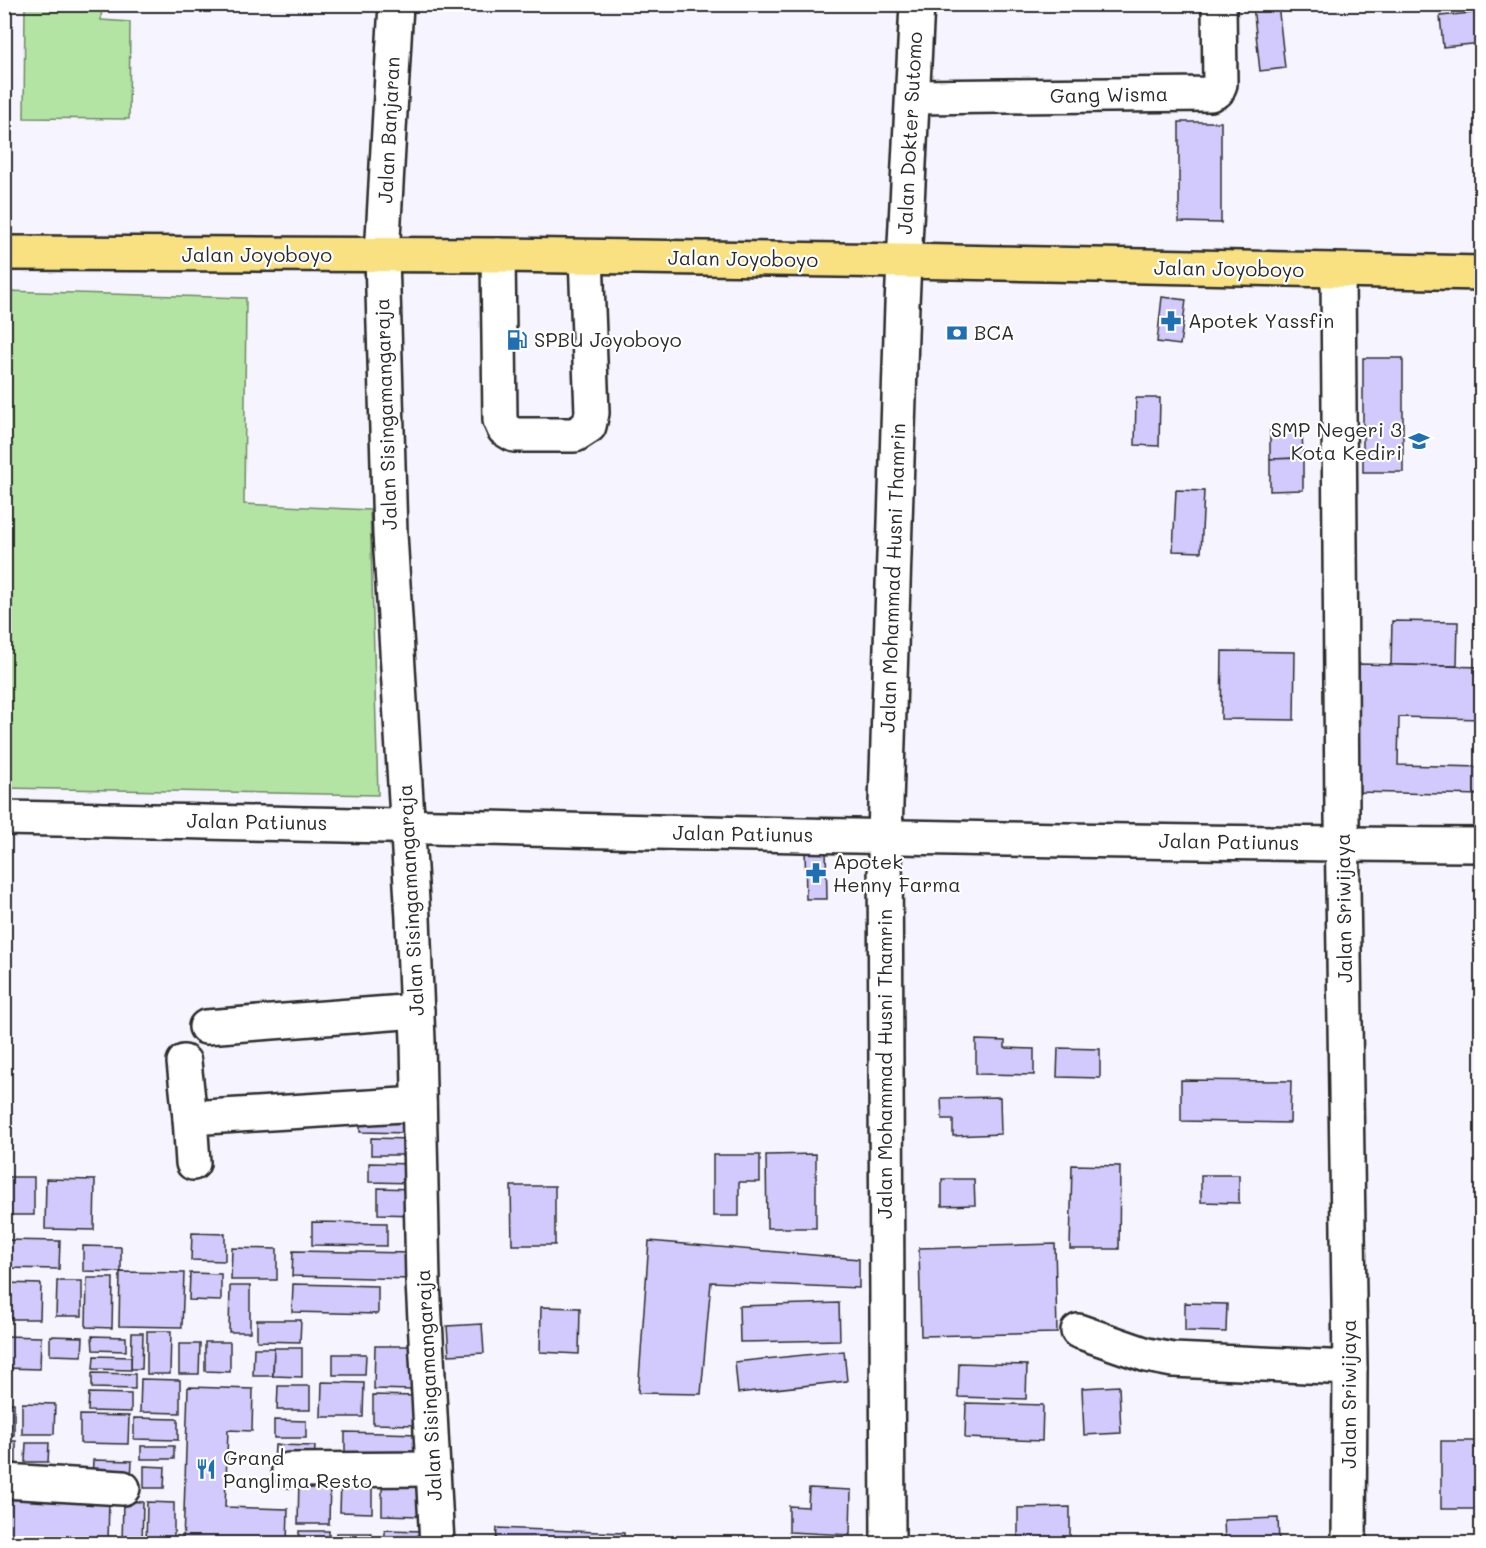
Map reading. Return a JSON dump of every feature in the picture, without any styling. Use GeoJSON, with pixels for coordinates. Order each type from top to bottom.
{"type":"FeatureCollection","features":[{"type":"Feature","properties":{"kind":"main road","name":"Jalan Joyoboyo"},"geometry":{"type":"LineString","coordinates":[[4,253],[498,255],[1482,273]]}},
{"type":"Feature","properties":{"kind":"street","name":"Jalan Banjaran"},"geometry":{"type":"LineString","coordinates":[[382,256],[396,4]]}},
{"type":"Feature","properties":{"kind":"street","name":"Jalan Dokter Sutomo"},"geometry":{"type":"LineString","coordinates":[[904,261],[917,4]]}},
{"type":"Feature","properties":{"kind":"street","name":"Gang Wisma"},"geometry":{"type":"LineString","coordinates":[[913,97],[1210,94],[1217,92],[1220,84],[1219,4]]}},
{"type":"Feature","properties":{"kind":"street"},"geometry":{"type":"LineString","coordinates":[[498,255],[500,420],[504,429],[514,435],[575,435],[589,426],[592,413],[586,257]]}},
{"type":"Feature","properties":{"kind":"street","name":"Jalan Sisingamangaraja"},"geometry":{"type":"LineString","coordinates":[[382,256],[390,534],[417,1011],[423,1282],[436,1544]]}},
{"type":"Feature","properties":{"kind":"street","name":"Jalan Mohammad Husni Thamrin"},"geometry":{"type":"LineString","coordinates":[[888,1544],[885,835],[904,261]]}},
{"type":"Feature","properties":{"kind":"street","name":"Jalan Sriwijaya"},"geometry":{"type":"LineString","coordinates":[[1338,272],[1350,1368],[1348,1544]]}},
{"type":"Feature","properties":{"kind":"street","name":"Jalan Patiunus"},"geometry":{"type":"LineString","coordinates":[[4,818],[408,825],[643,833],[1482,845]]}},
{"type":"Feature","properties":{"kind":"street"},"geometry":{"type":"LineString","coordinates":[[206,1027],[417,1011]]}},
{"type":"Feature","properties":{"kind":"street"},"geometry":{"type":"LineString","coordinates":[[184,1062],[193,1163]]}},
{"type":"Feature","properties":{"kind":"street"},"geometry":{"type":"LineString","coordinates":[[190,1118],[420,1104]]}},
{"type":"Feature","properties":{"kind":"street"},"geometry":{"type":"LineString","coordinates":[[1078,1331],[1147,1356],[1173,1360],[1350,1368]]}},
{"type":"Feature","properties":{"kind":"street"},"geometry":{"type":"LineString","coordinates":[[289,1470],[433,1469]]}},
{"type":"Feature","properties":{"kind":"street"},"geometry":{"type":"LineString","coordinates":[[4,1480],[123,1488]]}},
{"type":"Feature","properties":{"kind":"green space"},"geometry":{"type":"Polygon","coordinates":[[[25,5],[102,5],[101,20],[130,22],[129,119],[24,118],[25,5]]]}},
{"type":"Feature","properties":{"kind":"green space"},"geometry":{"type":"Polygon","coordinates":[[[5,291],[246,298],[244,504],[370,510],[378,795],[5,788],[5,291]]]}},
{"type":"Feature","properties":{"kind":"building"},"geometry":{"type":"Polygon","coordinates":[[[1278,4],[1285,68],[1260,71],[1253,6],[1278,4]]]}},
{"type":"Feature","properties":{"kind":"building"},"geometry":{"type":"Polygon","coordinates":[[[1482,12],[1482,43],[1443,47],[1440,16],[1482,12]]]}},
{"type":"Feature","properties":{"kind":"building"},"geometry":{"type":"Polygon","coordinates":[[[1179,122],[1221,122],[1221,223],[1179,222],[1179,122]]]}},
{"type":"Feature","properties":{"kind":"building","name":"Apotek Yassfin"},"geometry":{"type":"Polygon","coordinates":[[[1162,297],[1186,300],[1180,345],[1157,342],[1162,297]]]}},
{"type":"Feature","properties":{"kind":"building"},"geometry":{"type":"Polygon","coordinates":[[[1363,358],[1403,358],[1403,472],[1363,472],[1363,358]]]}},
{"type":"Feature","properties":{"kind":"building"},"geometry":{"type":"Polygon","coordinates":[[[1136,398],[1160,398],[1159,446],[1135,445],[1136,398]]]}},
{"type":"Feature","properties":{"kind":"building"},"geometry":{"type":"Polygon","coordinates":[[[1270,430],[1302,430],[1303,458],[1270,459],[1270,430]]]}},
{"type":"Feature","properties":{"kind":"building"},"geometry":{"type":"Polygon","coordinates":[[[1303,458],[1303,490],[1270,491],[1270,459],[1303,458]]]}},
{"type":"Feature","properties":{"kind":"building"},"geometry":{"type":"Polygon","coordinates":[[[1176,490],[1204,491],[1201,552],[1173,551],[1176,490]]]}},
{"type":"Feature","properties":{"kind":"building"},"geometry":{"type":"Polygon","coordinates":[[[1392,621],[1458,622],[1457,666],[1391,665],[1392,621]]]}},
{"type":"Feature","properties":{"kind":"building"},"geometry":{"type":"Polygon","coordinates":[[[1222,651],[1295,652],[1294,720],[1221,719],[1222,651]]]}},
{"type":"Feature","properties":{"kind":"building"},"geometry":{"type":"Polygon","coordinates":[[[1359,664],[1482,667],[1482,719],[1399,717],[1398,765],[1482,767],[1482,795],[1357,792],[1359,664]]]}},
{"type":"Feature","properties":{"kind":"building","name":"Apotek Henny Farma"},"geometry":{"type":"Polygon","coordinates":[[[805,847],[826,847],[827,899],[806,899],[805,847]]]}},
{"type":"Feature","properties":{"kind":"building"},"geometry":{"type":"Polygon","coordinates":[[[976,1040],[1005,1041],[1005,1048],[1034,1049],[1034,1075],[976,1074],[976,1040]]]}},
{"type":"Feature","properties":{"kind":"building"},"geometry":{"type":"Polygon","coordinates":[[[1058,1048],[1100,1049],[1100,1078],[1057,1077],[1058,1048]]]}},
{"type":"Feature","properties":{"kind":"building"},"geometry":{"type":"Polygon","coordinates":[[[1181,1080],[1291,1081],[1290,1123],[1181,1121],[1181,1080]]]}},
{"type":"Feature","properties":{"kind":"building"},"geometry":{"type":"Polygon","coordinates":[[[1000,1097],[1001,1134],[953,1136],[953,1119],[942,1119],[941,1098],[1000,1097]]]}},
{"type":"Feature","properties":{"kind":"building"},"geometry":{"type":"Polygon","coordinates":[[[360,1112],[412,1113],[412,1133],[360,1132],[360,1112]]]}},
{"type":"Feature","properties":{"kind":"building"},"geometry":{"type":"Polygon","coordinates":[[[371,1138],[411,1139],[411,1155],[371,1155],[371,1138]]]}},
{"type":"Feature","properties":{"kind":"building"},"geometry":{"type":"Polygon","coordinates":[[[816,1154],[816,1228],[767,1228],[766,1155],[816,1154]]]}},
{"type":"Feature","properties":{"kind":"building"},"geometry":{"type":"Polygon","coordinates":[[[713,1155],[760,1155],[760,1182],[739,1182],[739,1216],[713,1216],[713,1155]]]}},
{"type":"Feature","properties":{"kind":"building"},"geometry":{"type":"Polygon","coordinates":[[[369,1163],[415,1164],[415,1183],[369,1182],[369,1163]]]}},
{"type":"Feature","properties":{"kind":"building"},"geometry":{"type":"Polygon","coordinates":[[[1072,1165],[1120,1166],[1119,1249],[1070,1249],[1072,1165]]]}},
{"type":"Feature","properties":{"kind":"building"},"geometry":{"type":"Polygon","coordinates":[[[1201,1175],[1239,1175],[1239,1203],[1201,1202],[1201,1175]]]}},
{"type":"Feature","properties":{"kind":"building"},"geometry":{"type":"Polygon","coordinates":[[[4,1177],[34,1177],[34,1215],[4,1215],[4,1177]]]}},
{"type":"Feature","properties":{"kind":"building"},"geometry":{"type":"Polygon","coordinates":[[[46,1179],[95,1180],[94,1230],[45,1229],[46,1179]]]}},
{"type":"Feature","properties":{"kind":"building"},"geometry":{"type":"Polygon","coordinates":[[[942,1179],[974,1179],[975,1205],[942,1206],[942,1179]]]}},
{"type":"Feature","properties":{"kind":"building"},"geometry":{"type":"Polygon","coordinates":[[[511,1186],[555,1186],[555,1245],[512,1245],[511,1186]]]}},
{"type":"Feature","properties":{"kind":"building"},"geometry":{"type":"Polygon","coordinates":[[[378,1188],[416,1189],[416,1215],[378,1214],[378,1188]]]}},
{"type":"Feature","properties":{"kind":"building"},"geometry":{"type":"Polygon","coordinates":[[[312,1222],[387,1223],[387,1246],[312,1245],[312,1222]]]}},
{"type":"Feature","properties":{"kind":"building"},"geometry":{"type":"Polygon","coordinates":[[[192,1233],[225,1234],[225,1261],[191,1260],[192,1233]]]}},
{"type":"Feature","properties":{"kind":"building"},"geometry":{"type":"Polygon","coordinates":[[[4,1240],[60,1241],[59,1269],[4,1268],[4,1240]]]}},
{"type":"Feature","properties":{"kind":"building"},"geometry":{"type":"Polygon","coordinates":[[[649,1241],[859,1259],[859,1288],[711,1282],[701,1394],[638,1393],[649,1241]]]}},
{"type":"Feature","properties":{"kind":"building"},"geometry":{"type":"Polygon","coordinates":[[[1055,1244],[1057,1333],[921,1336],[919,1248],[1055,1244]]]}},
{"type":"Feature","properties":{"kind":"building"},"geometry":{"type":"Polygon","coordinates":[[[83,1246],[121,1247],[121,1272],[83,1271],[83,1246]]]}},
{"type":"Feature","properties":{"kind":"building"},"geometry":{"type":"Polygon","coordinates":[[[232,1248],[277,1249],[277,1280],[231,1280],[232,1248]]]}},
{"type":"Feature","properties":{"kind":"building"},"geometry":{"type":"Polygon","coordinates":[[[293,1251],[412,1253],[412,1279],[292,1276],[293,1251]]]}},
{"type":"Feature","properties":{"kind":"building"},"geometry":{"type":"Polygon","coordinates":[[[120,1272],[184,1273],[182,1327],[119,1326],[120,1272]]]}},
{"type":"Feature","properties":{"kind":"building"},"geometry":{"type":"Polygon","coordinates":[[[190,1273],[221,1274],[221,1301],[189,1300],[190,1273]]]}},
{"type":"Feature","properties":{"kind":"building"},"geometry":{"type":"Polygon","coordinates":[[[87,1278],[113,1278],[112,1328],[86,1327],[87,1278]]]}},
{"type":"Feature","properties":{"kind":"building"},"geometry":{"type":"Polygon","coordinates":[[[57,1281],[82,1281],[82,1316],[56,1316],[57,1281]]]}},
{"type":"Feature","properties":{"kind":"building"},"geometry":{"type":"Polygon","coordinates":[[[4,1283],[41,1284],[40,1319],[4,1319],[4,1283]]]}},
{"type":"Feature","properties":{"kind":"building"},"geometry":{"type":"Polygon","coordinates":[[[293,1284],[378,1286],[378,1314],[292,1312],[293,1284]]]}},
{"type":"Feature","properties":{"kind":"building"},"geometry":{"type":"Polygon","coordinates":[[[230,1286],[250,1286],[250,1332],[229,1332],[230,1286]]]}},
{"type":"Feature","properties":{"kind":"building"},"geometry":{"type":"Polygon","coordinates":[[[839,1303],[840,1340],[740,1342],[739,1306],[839,1303]]]}},
{"type":"Feature","properties":{"kind":"building"},"geometry":{"type":"Polygon","coordinates":[[[1185,1303],[1227,1304],[1226,1332],[1185,1331],[1185,1303]]]}},
{"type":"Feature","properties":{"kind":"building"},"geometry":{"type":"Polygon","coordinates":[[[541,1307],[580,1308],[579,1354],[540,1352],[541,1307]]]}},
{"type":"Feature","properties":{"kind":"building"},"geometry":{"type":"Polygon","coordinates":[[[257,1320],[301,1320],[300,1342],[257,1341],[257,1320]]]}},
{"type":"Feature","properties":{"kind":"building"},"geometry":{"type":"Polygon","coordinates":[[[482,1324],[484,1353],[449,1355],[447,1326],[482,1324]]]}},
{"type":"Feature","properties":{"kind":"building"},"geometry":{"type":"Polygon","coordinates":[[[147,1331],[171,1331],[170,1374],[147,1374],[147,1331]]]}},
{"type":"Feature","properties":{"kind":"building"},"geometry":{"type":"Polygon","coordinates":[[[132,1333],[143,1333],[142,1369],[131,1369],[132,1333]]]}},
{"type":"Feature","properties":{"kind":"building"},"geometry":{"type":"Polygon","coordinates":[[[4,1336],[41,1337],[40,1369],[4,1368],[4,1336]]]}},
{"type":"Feature","properties":{"kind":"building"},"geometry":{"type":"Polygon","coordinates":[[[50,1336],[83,1337],[82,1356],[50,1355],[50,1336]]]}},
{"type":"Feature","properties":{"kind":"building"},"geometry":{"type":"Polygon","coordinates":[[[92,1336],[126,1337],[126,1351],[93,1350],[92,1336]]]}},
{"type":"Feature","properties":{"kind":"building"},"geometry":{"type":"Polygon","coordinates":[[[205,1342],[230,1342],[230,1372],[205,1371],[205,1342]]]}},
{"type":"Feature","properties":{"kind":"building"},"geometry":{"type":"Polygon","coordinates":[[[179,1344],[200,1344],[199,1374],[179,1374],[179,1344]]]}},
{"type":"Feature","properties":{"kind":"building"},"geometry":{"type":"Polygon","coordinates":[[[375,1346],[414,1346],[413,1390],[374,1389],[375,1346]]]}},
{"type":"Feature","properties":{"kind":"building"},"geometry":{"type":"Polygon","coordinates":[[[254,1348],[274,1348],[273,1376],[253,1376],[254,1348]]]}},
{"type":"Feature","properties":{"kind":"building"},"geometry":{"type":"Polygon","coordinates":[[[274,1348],[302,1348],[302,1377],[273,1376],[274,1348]]]}},
{"type":"Feature","properties":{"kind":"building"},"geometry":{"type":"Polygon","coordinates":[[[844,1351],[847,1381],[738,1393],[735,1362],[844,1351]]]}},
{"type":"Feature","properties":{"kind":"building"},"geometry":{"type":"Polygon","coordinates":[[[333,1354],[366,1354],[365,1375],[333,1375],[333,1354]]]}},
{"type":"Feature","properties":{"kind":"building"},"geometry":{"type":"Polygon","coordinates":[[[94,1356],[131,1357],[131,1370],[93,1369],[94,1356]]]}},
{"type":"Feature","properties":{"kind":"building"},"geometry":{"type":"Polygon","coordinates":[[[959,1363],[1027,1365],[1026,1399],[958,1397],[959,1363]]]}},
{"type":"Feature","properties":{"kind":"building"},"geometry":{"type":"Polygon","coordinates":[[[92,1373],[135,1374],[135,1389],[92,1388],[92,1373]]]}},
{"type":"Feature","properties":{"kind":"building"},"geometry":{"type":"Polygon","coordinates":[[[141,1379],[180,1380],[180,1413],[140,1412],[141,1379]]]}},
{"type":"Feature","properties":{"kind":"building"},"geometry":{"type":"Polygon","coordinates":[[[322,1382],[364,1383],[363,1417],[321,1417],[322,1382]]]}},
{"type":"Feature","properties":{"kind":"building"},"geometry":{"type":"Polygon","coordinates":[[[278,1386],[310,1386],[310,1410],[277,1410],[278,1386]]]}},
{"type":"Feature","properties":{"kind":"building"},"geometry":{"type":"Polygon","coordinates":[[[1119,1386],[1121,1433],[1084,1435],[1082,1388],[1119,1386]]]}},
{"type":"Feature","properties":{"kind":"building","name":"Grand Panglima Resto"},"geometry":{"type":"Polygon","coordinates":[[[188,1387],[253,1389],[252,1431],[228,1430],[225,1507],[288,1509],[287,1544],[183,1544],[188,1387]]]}},
{"type":"Feature","properties":{"kind":"building"},"geometry":{"type":"Polygon","coordinates":[[[89,1393],[131,1394],[131,1412],[88,1411],[89,1393]]]}},
{"type":"Feature","properties":{"kind":"building"},"geometry":{"type":"Polygon","coordinates":[[[373,1395],[416,1396],[416,1425],[373,1424],[373,1395]]]}},
{"type":"Feature","properties":{"kind":"building"},"geometry":{"type":"Polygon","coordinates":[[[4,1403],[14,1403],[14,1435],[4,1435],[4,1403]]]}},
{"type":"Feature","properties":{"kind":"building"},"geometry":{"type":"Polygon","coordinates":[[[22,1403],[55,1404],[54,1434],[22,1434],[22,1403]]]}},
{"type":"Feature","properties":{"kind":"building"},"geometry":{"type":"Polygon","coordinates":[[[966,1403],[1043,1405],[1042,1441],[965,1438],[966,1403]]]}},
{"type":"Feature","properties":{"kind":"building"},"geometry":{"type":"Polygon","coordinates":[[[80,1415],[129,1416],[128,1444],[80,1443],[80,1415]]]}},
{"type":"Feature","properties":{"kind":"building"},"geometry":{"type":"Polygon","coordinates":[[[134,1418],[178,1419],[178,1440],[134,1439],[134,1418]]]}},
{"type":"Feature","properties":{"kind":"building"},"geometry":{"type":"Polygon","coordinates":[[[274,1420],[306,1421],[306,1438],[274,1438],[274,1420]]]}},
{"type":"Feature","properties":{"kind":"building"},"geometry":{"type":"Polygon","coordinates":[[[345,1432],[420,1434],[420,1462],[345,1461],[345,1432]]]}},
{"type":"Feature","properties":{"kind":"building"},"geometry":{"type":"Polygon","coordinates":[[[4,1441],[16,1441],[16,1473],[4,1473],[4,1441]]]}},
{"type":"Feature","properties":{"kind":"building"},"geometry":{"type":"Polygon","coordinates":[[[1441,1441],[1482,1441],[1482,1509],[1441,1509],[1441,1441]]]}},
{"type":"Feature","properties":{"kind":"building"},"geometry":{"type":"Polygon","coordinates":[[[26,1443],[49,1443],[48,1462],[25,1462],[26,1443]]]}},
{"type":"Feature","properties":{"kind":"building"},"geometry":{"type":"Polygon","coordinates":[[[275,1445],[315,1446],[314,1464],[274,1463],[275,1445]]]}},
{"type":"Feature","properties":{"kind":"building"},"geometry":{"type":"Polygon","coordinates":[[[141,1446],[174,1446],[174,1459],[141,1459],[141,1446]]]}},
{"type":"Feature","properties":{"kind":"building"},"geometry":{"type":"Polygon","coordinates":[[[93,1460],[132,1461],[131,1480],[92,1479],[93,1460]]]}},
{"type":"Feature","properties":{"kind":"building"},"geometry":{"type":"Polygon","coordinates":[[[144,1466],[165,1467],[164,1488],[144,1488],[144,1466]]]}},
{"type":"Feature","properties":{"kind":"building"},"geometry":{"type":"Polygon","coordinates":[[[299,1479],[330,1480],[329,1524],[298,1524],[299,1479]]]}},
{"type":"Feature","properties":{"kind":"building"},"geometry":{"type":"Polygon","coordinates":[[[341,1482],[372,1483],[372,1513],[340,1512],[341,1482]]]}},
{"type":"Feature","properties":{"kind":"building"},"geometry":{"type":"Polygon","coordinates":[[[382,1486],[422,1486],[421,1516],[382,1515],[382,1486]]]}},
{"type":"Feature","properties":{"kind":"building"},"geometry":{"type":"Polygon","coordinates":[[[809,1488],[851,1490],[850,1535],[789,1532],[789,1506],[808,1507],[809,1488]]]}},
{"type":"Feature","properties":{"kind":"building"},"geometry":{"type":"Polygon","coordinates":[[[4,1496],[109,1498],[108,1544],[4,1544],[4,1496]]]}},
{"type":"Feature","properties":{"kind":"building"},"geometry":{"type":"Polygon","coordinates":[[[123,1501],[143,1502],[142,1544],[122,1544],[123,1501]]]}},
{"type":"Feature","properties":{"kind":"building"},"geometry":{"type":"Polygon","coordinates":[[[147,1502],[174,1503],[174,1544],[146,1544],[147,1502]]]}},
{"type":"Feature","properties":{"kind":"building"},"geometry":{"type":"Polygon","coordinates":[[[1070,1507],[1070,1544],[1018,1544],[1018,1508],[1070,1507]]]}},
{"type":"Feature","properties":{"kind":"building"},"geometry":{"type":"Polygon","coordinates":[[[1278,1518],[1279,1544],[1225,1543],[1224,1520],[1278,1518]]]}},
{"type":"Feature","properties":{"kind":"building"},"geometry":{"type":"Polygon","coordinates":[[[497,1528],[624,1533],[624,1544],[496,1544],[497,1528]]]}},
{"type":"Feature","properties":{"kind":"building"},"geometry":{"type":"Polygon","coordinates":[[[385,1530],[424,1531],[424,1544],[385,1544],[385,1530]]]}},
{"type":"Feature","properties":{"kind":"building"},"geometry":{"type":"Polygon","coordinates":[[[299,1531],[329,1531],[329,1544],[299,1544],[299,1531]]]}},
{"type":"Feature","properties":{"kind":"building"},"geometry":{"type":"Polygon","coordinates":[[[336,1533],[371,1533],[371,1544],[336,1544],[336,1533]]]}},
{"type":"Feature","properties":{"kind":"place","name":"Apotek Yassfin"},"geometry":{"type":"Point","coordinates":[1171,321]}},
{"type":"Feature","properties":{"kind":"place","name":"BCA"},"geometry":{"type":"Point","coordinates":[957,333]}},
{"type":"Feature","properties":{"kind":"place","name":"SPBU Joyoboyo"},"geometry":{"type":"Point","coordinates":[517,340]}},
{"type":"Feature","properties":{"kind":"place","name":"SMP Negeri 3 Kota Kediri"},"geometry":{"type":"Point","coordinates":[1419,441]}},
{"type":"Feature","properties":{"kind":"place","name":"Apotek Henny Farma"},"geometry":{"type":"Point","coordinates":[816,873]}},
{"type":"Feature","properties":{"kind":"place","name":"Grand Panglima Resto"},"geometry":{"type":"Point","coordinates":[206,1469]}}]}
